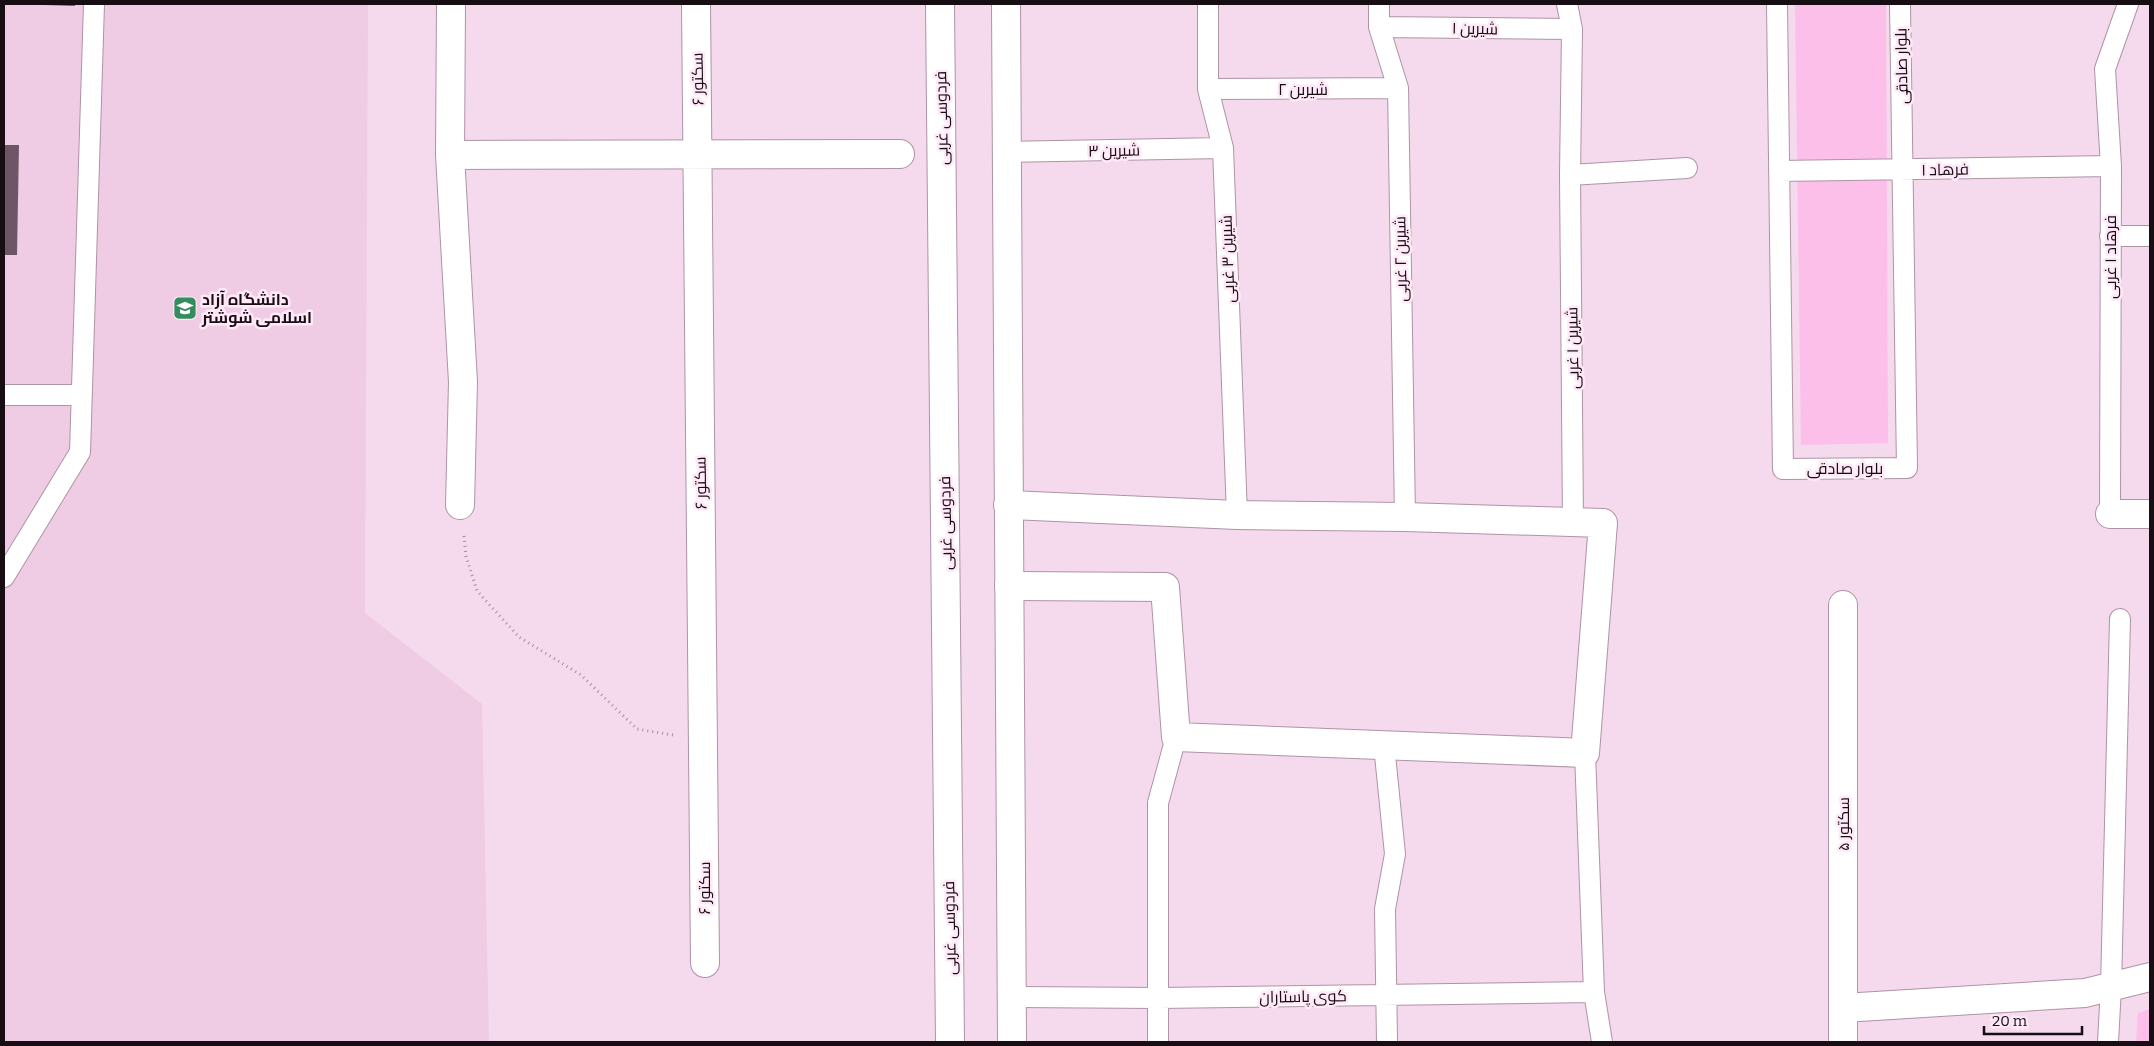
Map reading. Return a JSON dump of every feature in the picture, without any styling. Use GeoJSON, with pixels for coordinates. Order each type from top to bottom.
{"type":"FeatureCollection","features":[{"type":"Feature","properties":{"kind":"street"},"geometry":{"type":"LineString","coordinates":[[451,4],[450,155],[463,382],[460,505]]}},
{"type":"Feature","properties":{"kind":"street","name":"سکتور ۶"},"geometry":{"type":"LineString","coordinates":[[696,4],[704,963]]}},
{"type":"Feature","properties":{"kind":"street","name":"فردوسی غربی"},"geometry":{"type":"LineString","coordinates":[[940,4],[950,1042]]}},
{"type":"Feature","properties":{"kind":"street"},"geometry":{"type":"LineString","coordinates":[[1006,4],[1012,1042]]}},
{"type":"Feature","properties":{"kind":"street"},"geometry":{"type":"LineString","coordinates":[[450,155],[900,154]]}},
{"type":"Feature","properties":{"kind":"street"},"geometry":{"type":"LineString","coordinates":[[1008,505],[1237,516],[1405,517],[1603,523],[1585,753],[1176,737],[1165,587],[1009,586]]}},
{"type":"Feature","properties":{"kind":"street"},"geometry":{"type":"LineString","coordinates":[[2110,514],[2150,514]]}},
{"type":"Feature","properties":{"kind":"street","name":"سکتور ۵"},"geometry":{"type":"LineString","coordinates":[[1843,605],[1843,1042]]}},
{"type":"Feature","properties":{"kind":"street"},"geometry":{"type":"LineString","coordinates":[[1843,1008],[2085,993],[2150,977]]}},
{"type":"Feature","properties":{"kind":"lane"},"geometry":{"type":"LineString","coordinates":[[4,577],[80,452],[94,4]]}},
{"type":"Feature","properties":{"kind":"lane","name":"شیرین ۳ غربی"},"geometry":{"type":"LineString","coordinates":[[1208,4],[1208,89],[1222,148],[1237,516]]}},
{"type":"Feature","properties":{"kind":"lane","name":"شیرین ۲ غربی"},"geometry":{"type":"LineString","coordinates":[[1379,4],[1379,27],[1398,88],[1405,517]]}},
{"type":"Feature","properties":{"kind":"lane","name":"شیرین ۱ غربی"},"geometry":{"type":"LineString","coordinates":[[1568,4],[1572,29],[1570,175],[1573,522]]}},
{"type":"Feature","properties":{"kind":"lane","name":"بلوار صادقی"},"geometry":{"type":"LineString","coordinates":[[1777,4],[1783,469],[1907,468],[1900,4]]}},
{"type":"Feature","properties":{"kind":"lane","name":"فرهاد ۱ غربی"},"geometry":{"type":"LineString","coordinates":[[2110,514],[2111,166],[2105,69],[2128,4]]}},
{"type":"Feature","properties":{"kind":"lane","name":"شیرین ۱"},"geometry":{"type":"LineString","coordinates":[[1379,27],[1572,29]]}},
{"type":"Feature","properties":{"kind":"lane","name":"شیرین ۲"},"geometry":{"type":"LineString","coordinates":[[1208,89],[1398,88]]}},
{"type":"Feature","properties":{"kind":"lane","name":"شیرین ۳"},"geometry":{"type":"LineString","coordinates":[[1006,152],[1222,148]]}},
{"type":"Feature","properties":{"kind":"lane","name":"فرهاد ۱"},"geometry":{"type":"LineString","coordinates":[[1779,171],[2111,166]]}},
{"type":"Feature","properties":{"kind":"lane"},"geometry":{"type":"LineString","coordinates":[[1570,175],[1687,168]]}},
{"type":"Feature","properties":{"kind":"lane"},"geometry":{"type":"LineString","coordinates":[[2110,236],[2150,236]]}},
{"type":"Feature","properties":{"kind":"lane"},"geometry":{"type":"LineString","coordinates":[[4,395],[82,395]]}},
{"type":"Feature","properties":{"kind":"lane"},"geometry":{"type":"LineString","coordinates":[[2108,1042],[2120,619]]}},
{"type":"Feature","properties":{"kind":"lane"},"geometry":{"type":"LineString","coordinates":[[1158,1042],[1158,803],[1176,737]]}},
{"type":"Feature","properties":{"kind":"lane"},"geometry":{"type":"LineString","coordinates":[[1384,745],[1395,854],[1385,909],[1388,995],[1387,1042]]}},
{"type":"Feature","properties":{"kind":"lane"},"geometry":{"type":"LineString","coordinates":[[1585,753],[1594,992],[1602,1042]]}},
{"type":"Feature","properties":{"kind":"lane","name":"کوی پاستاران"},"geometry":{"type":"LineString","coordinates":[[1012,997],[1158,998],[1594,992]]}},
{"type":"Feature","properties":{"kind":"path"},"geometry":{"type":"LineString","coordinates":[[460,505],[466,556],[478,591],[519,637],[581,675],[636,729],[703,740]]}},
{"type":"Feature","properties":{"kind":"shaded area","name":"دانشگاه آزاد اسلامی شوشتر"},"geometry":{"type":"Polygon","coordinates":[[[4,4],[368,4],[365,613],[482,704],[489,1042],[4,1042],[4,4]]]}},
{"type":"Feature","properties":{"kind":"shaded area"},"geometry":{"type":"Polygon","coordinates":[[[1795,4],[1886,4],[1888,443],[1801,445],[1795,4]]]}},
{"type":"Feature","properties":{"kind":"shaded area"},"geometry":{"type":"Polygon","coordinates":[[[2150,1009],[2150,1042],[2136,1042],[2138,1013],[2150,1009]]]}},
{"type":"Feature","properties":{"kind":"building"},"geometry":{"type":"Polygon","coordinates":[[[75,4],[75,6],[45,5],[75,4]]]}},
{"type":"Feature","properties":{"kind":"building"},"geometry":{"type":"Polygon","coordinates":[[[4,145],[19,145],[17,255],[4,255],[4,145]]]}},
{"type":"Feature","properties":{"kind":"place","name":"دانشگاه آزاد اسلامی شوشتر"},"geometry":{"type":"Point","coordinates":[185,308]}}]}
